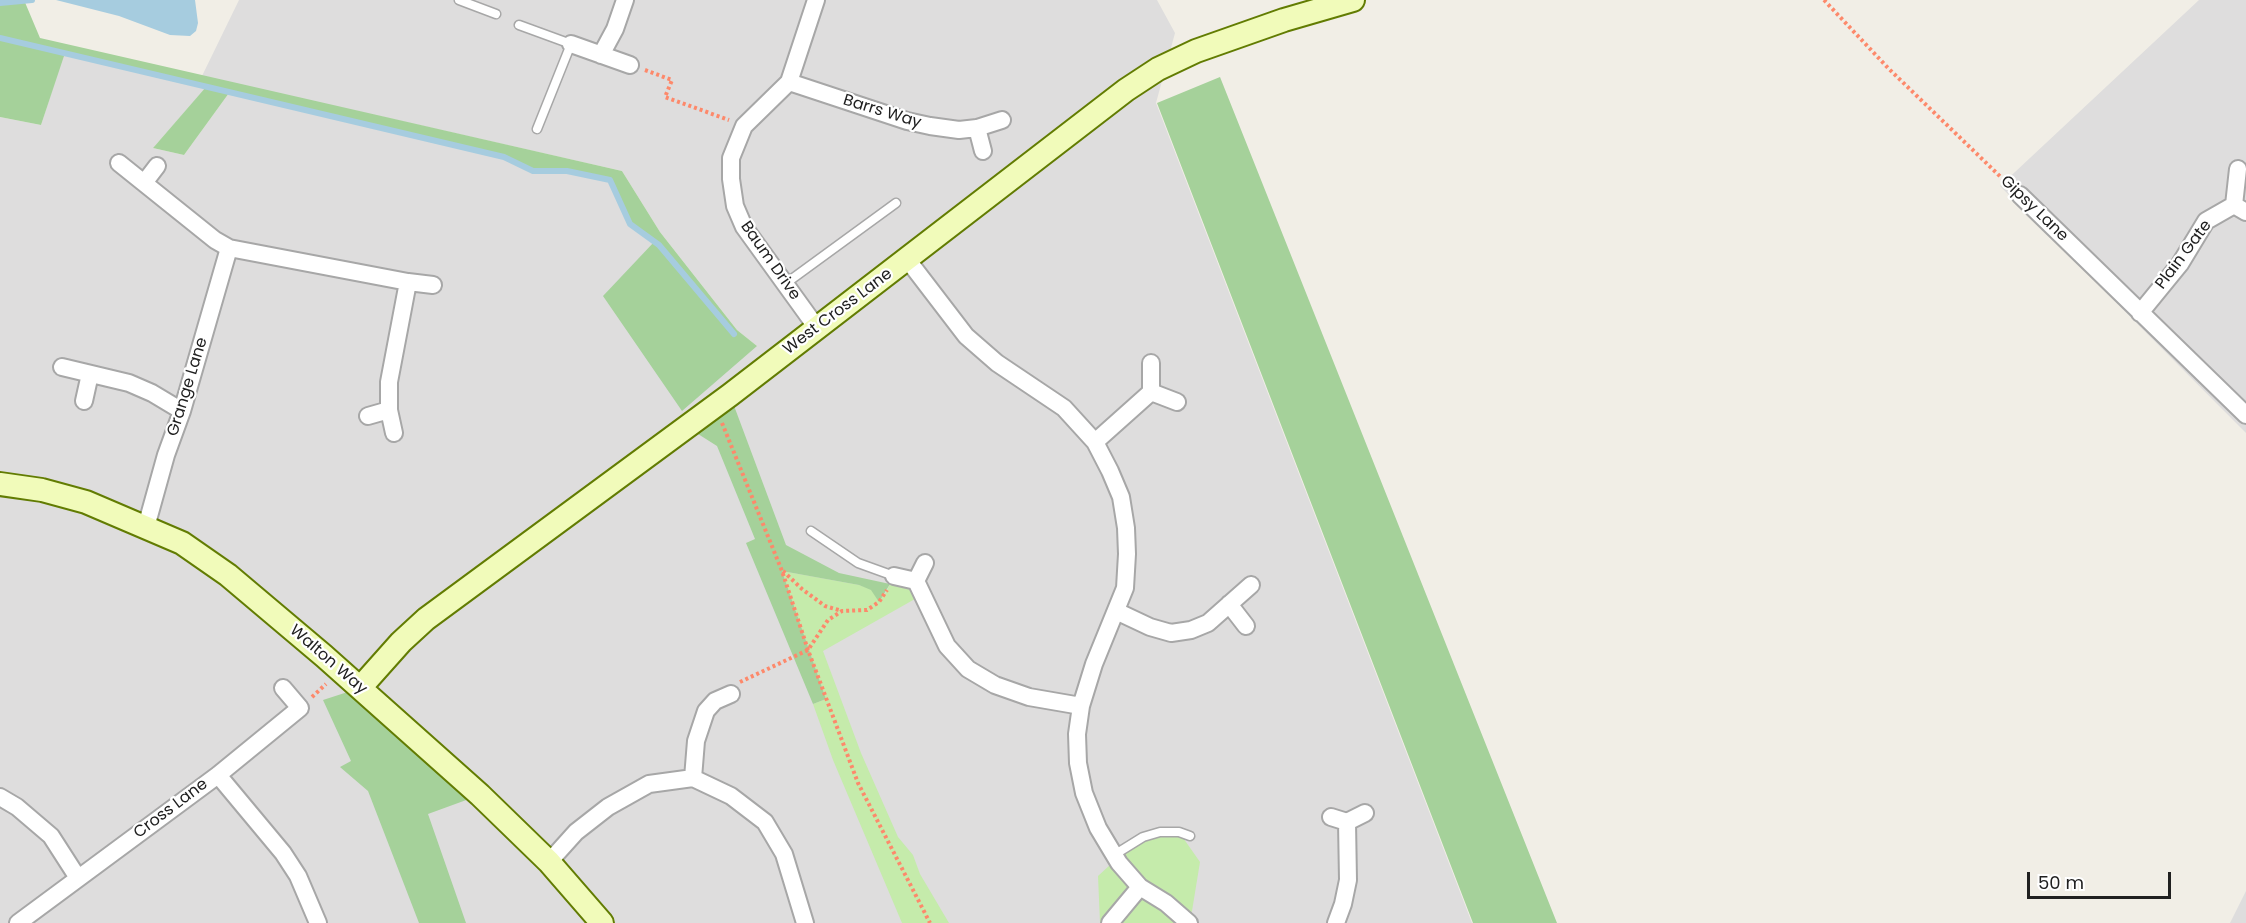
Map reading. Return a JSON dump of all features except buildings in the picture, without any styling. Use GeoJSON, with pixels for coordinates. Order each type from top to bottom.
{"type":"FeatureCollection","features":[{"type":"Feature","properties":{"kind":"street"},"geometry":{"type":"LineString","coordinates":[[602,55],[615,29],[625,0]]}},
{"type":"Feature","properties":{"kind":"street","name":"Baum Drive"},"geometry":{"type":"LineString","coordinates":[[816,0],[789,82],[744,126],[731,158],[731,179],[735,206],[744,227],[817,328]]}},
{"type":"Feature","properties":{"kind":"street","name":"West Cross Lane"},"geometry":{"type":"LineString","coordinates":[[360,688],[401,642],[426,619],[721,401],[1126,90],[1158,69],[1196,51],[1284,20],[1353,0]]}},
{"type":"Feature","properties":{"kind":"street"},"geometry":{"type":"LineString","coordinates":[[571,44],[630,65]]}},
{"type":"Feature","properties":{"kind":"street","name":"Barrs Way"},"geometry":{"type":"LineString","coordinates":[[789,82],[918,124],[959,129],[977,128],[1002,120]]}},
{"type":"Feature","properties":{"kind":"street"},"geometry":{"type":"LineString","coordinates":[[977,128],[983,151]]}},
{"type":"Feature","properties":{"kind":"street"},"geometry":{"type":"LineString","coordinates":[[119,163],[215,240],[229,248],[434,285]]}},
{"type":"Feature","properties":{"kind":"street"},"geometry":{"type":"LineString","coordinates":[[144,183],[157,166]]}},
{"type":"Feature","properties":{"kind":"street","name":"Plain Gate"},"geometry":{"type":"LineString","coordinates":[[2140,313],[2180,264],[2206,221],[2240,209],[2238,169]]}},
{"type":"Feature","properties":{"kind":"street","name":"Gipsy Lane"},"geometry":{"type":"LineString","coordinates":[[2020,195],[2246,415]]}},
{"type":"Feature","properties":{"kind":"street","name":"Grange Lane"},"geometry":{"type":"LineString","coordinates":[[146,527],[229,248]]}},
{"type":"Feature","properties":{"kind":"street"},"geometry":{"type":"LineString","coordinates":[[907,259],[966,336],[997,363],[1064,408],[1095,442],[1121,496],[1126,528],[1125,588],[1094,664],[1081,706],[1077,734],[1078,763],[1084,793],[1098,828],[1114,855],[1140,887],[1166,903],[1189,923]]}},
{"type":"Feature","properties":{"kind":"street"},"geometry":{"type":"LineString","coordinates":[[394,432],[388,410],[388,382],[408,282]]}},
{"type":"Feature","properties":{"kind":"street"},"geometry":{"type":"LineString","coordinates":[[1095,442],[1151,392],[1151,363]]}},
{"type":"Feature","properties":{"kind":"street"},"geometry":{"type":"LineString","coordinates":[[62,367],[129,383],[152,393],[182,411]]}},
{"type":"Feature","properties":{"kind":"street"},"geometry":{"type":"LineString","coordinates":[[84,401],[90,374]]}},
{"type":"Feature","properties":{"kind":"street"},"geometry":{"type":"LineString","coordinates":[[1151,392],[1178,402]]}},
{"type":"Feature","properties":{"kind":"street"},"geometry":{"type":"LineString","coordinates":[[368,416],[388,410]]}},
{"type":"Feature","properties":{"kind":"street","name":"Walton Way"},"geometry":{"type":"LineString","coordinates":[[0,484],[42,490],[86,502],[182,543],[228,575],[340,670],[480,795],[549,862],[602,923]]}},
{"type":"Feature","properties":{"kind":"street"},"geometry":{"type":"LineString","coordinates":[[916,581],[925,563]]}},
{"type":"Feature","properties":{"kind":"street"},"geometry":{"type":"LineString","coordinates":[[894,576],[916,581]]}},
{"type":"Feature","properties":{"kind":"street"},"geometry":{"type":"LineString","coordinates":[[916,581],[947,646],[968,669],[995,685],[1029,697],[1081,706]]}},
{"type":"Feature","properties":{"kind":"street"},"geometry":{"type":"LineString","coordinates":[[1116,611],[1150,627],[1171,633],[1191,630],[1208,623],[1251,585]]}},
{"type":"Feature","properties":{"kind":"street"},"geometry":{"type":"LineString","coordinates":[[1229,604],[1246,626]]}},
{"type":"Feature","properties":{"kind":"street"},"geometry":{"type":"LineString","coordinates":[[283,688],[300,708]]}},
{"type":"Feature","properties":{"kind":"street"},"geometry":{"type":"LineString","coordinates":[[693,778],[696,741],[706,711],[715,701],[731,694]]}},
{"type":"Feature","properties":{"kind":"street","name":"Cross Lane"},"geometry":{"type":"LineString","coordinates":[[18,923],[218,775],[300,708]]}},
{"type":"Feature","properties":{"kind":"street"},"geometry":{"type":"LineString","coordinates":[[218,775],[284,853],[298,876],[318,923]]}},
{"type":"Feature","properties":{"kind":"street"},"geometry":{"type":"LineString","coordinates":[[549,862],[576,832],[608,807],[649,784],[693,778],[731,796],[765,822],[784,854],[805,923]]}},
{"type":"Feature","properties":{"kind":"street"},"geometry":{"type":"LineString","coordinates":[[0,797],[17,807],[51,836],[78,878]]}},
{"type":"Feature","properties":{"kind":"street"},"geometry":{"type":"LineString","coordinates":[[1336,923],[1348,880],[1339,819],[1365,813]]}},
{"type":"Feature","properties":{"kind":"street"},"geometry":{"type":"LineString","coordinates":[[1110,923],[1140,887]]}},
{"type":"Feature","properties":{"kind":"lane"},"geometry":{"type":"LineString","coordinates":[[459,0],[496,14]]}},
{"type":"Feature","properties":{"kind":"lane"},"geometry":{"type":"LineString","coordinates":[[519,25],[571,44],[537,129]]}},
{"type":"Feature","properties":{"kind":"lane"},"geometry":{"type":"LineString","coordinates":[[785,284],[896,203]]}},
{"type":"Feature","properties":{"kind":"lane"},"geometry":{"type":"LineString","coordinates":[[811,531],[858,563],[894,576]]}},
{"type":"Feature","properties":{"kind":"lane"},"geometry":{"type":"LineString","coordinates":[[1114,855],[1143,837],[1160,832],[1179,832],[1190,836]]}},
{"type":"Feature","properties":{"kind":"path","name":"Gipsy Lane"},"geometry":{"type":"LineString","coordinates":[[1824,0],[1889,69],[2020,195]]}},
{"type":"Feature","properties":{"kind":"path"},"geometry":{"type":"LineString","coordinates":[[630,65],[672,80],[665,97],[744,126]]}},
{"type":"Feature","properties":{"kind":"path"},"geometry":{"type":"LineString","coordinates":[[721,401],[722,423],[782,571],[808,650],[858,783],[930,923]]}},
{"type":"Feature","properties":{"kind":"path"},"geometry":{"type":"LineString","coordinates":[[782,571],[802,590],[825,606],[842,611],[867,610],[879,602],[894,576]]}},
{"type":"Feature","properties":{"kind":"path"},"geometry":{"type":"LineString","coordinates":[[731,694],[729,688],[808,650],[828,620],[842,611]]}},
{"type":"Feature","properties":{"kind":"path"},"geometry":{"type":"LineString","coordinates":[[300,708],[340,670]]}},
{"type":"Feature","properties":{"kind":"shaded area"},"geometry":{"type":"Polygon","coordinates":[[[239,0],[1157,0],[1175,33],[1156,103],[1472,923],[0,923],[0,117],[41,125],[64,53],[207,87],[153,148],[184,155],[229,93],[504,157],[533,171],[567,171],[610,180],[630,224],[655,242],[604,296],[757,346],[737,330],[660,232],[622,171],[202,76],[239,0]]]}},
{"type":"Feature","properties":{"kind":"shaded area"},"geometry":{"type":"Polygon","coordinates":[[[2199,0],[2246,0],[2246,433],[2000,186],[2199,0]]]}},
{"type":"Feature","properties":{"kind":"shaded area"},"geometry":{"type":"Polygon","coordinates":[[[2246,891],[2246,923],[2230,923],[2246,891]]]}},
{"type":"Feature","properties":{"kind":"green space"},"geometry":{"type":"Polygon","coordinates":[[[0,0],[24,0],[40,38],[622,171],[660,232],[737,330],[757,346],[682,411],[603,296],[654,242],[630,224],[610,180],[598,176],[567,171],[533,171],[504,157],[229,93],[184,155],[153,148],[206,87],[65,53],[41,125],[0,117],[0,0]]]}},
{"type":"Feature","properties":{"kind":"green space"},"geometry":{"type":"Polygon","coordinates":[[[1220,77],[1557,923],[1473,923],[1157,103],[1220,77]]]}},
{"type":"Feature","properties":{"kind":"green space"},"geometry":{"type":"Polygon","coordinates":[[[730,395],[786,545],[839,573],[890,584],[879,602],[871,590],[859,585],[782,571],[826,699],[813,704],[746,543],[755,539],[717,446],[687,427],[730,395]]]}},
{"type":"Feature","properties":{"kind":"green space"},"geometry":{"type":"Polygon","coordinates":[[[782,571],[859,585],[885,594],[894,576],[922,595],[823,651],[861,753],[898,837],[913,855],[920,874],[949,923],[902,923],[833,760],[813,704],[826,699],[782,571]]]}},
{"type":"Feature","properties":{"kind":"green space"},"geometry":{"type":"Polygon","coordinates":[[[360,688],[480,795],[428,814],[466,923],[419,923],[368,791],[340,767],[351,761],[323,700],[360,688]]]}},
{"type":"Feature","properties":{"kind":"green space"},"geometry":{"type":"Polygon","coordinates":[[[1179,832],[1200,862],[1192,911],[1185,923],[1100,923],[1098,876],[1135,842],[1179,832]]]}},
{"type":"Feature","properties":{"kind":"water"},"geometry":{"type":"Polygon","coordinates":[[[56,0],[195,0],[198,23],[196,31],[190,36],[170,35],[119,16],[56,0]]]}},
{"type":"Feature","properties":{"kind":"waterway"},"geometry":{"type":"LineString","coordinates":[[0,3],[32,0]]}},
{"type":"Feature","properties":{"kind":"waterway"},"geometry":{"type":"LineString","coordinates":[[0,38],[504,157],[533,171],[567,171],[610,180],[630,224],[659,245],[734,334]]}}]}
